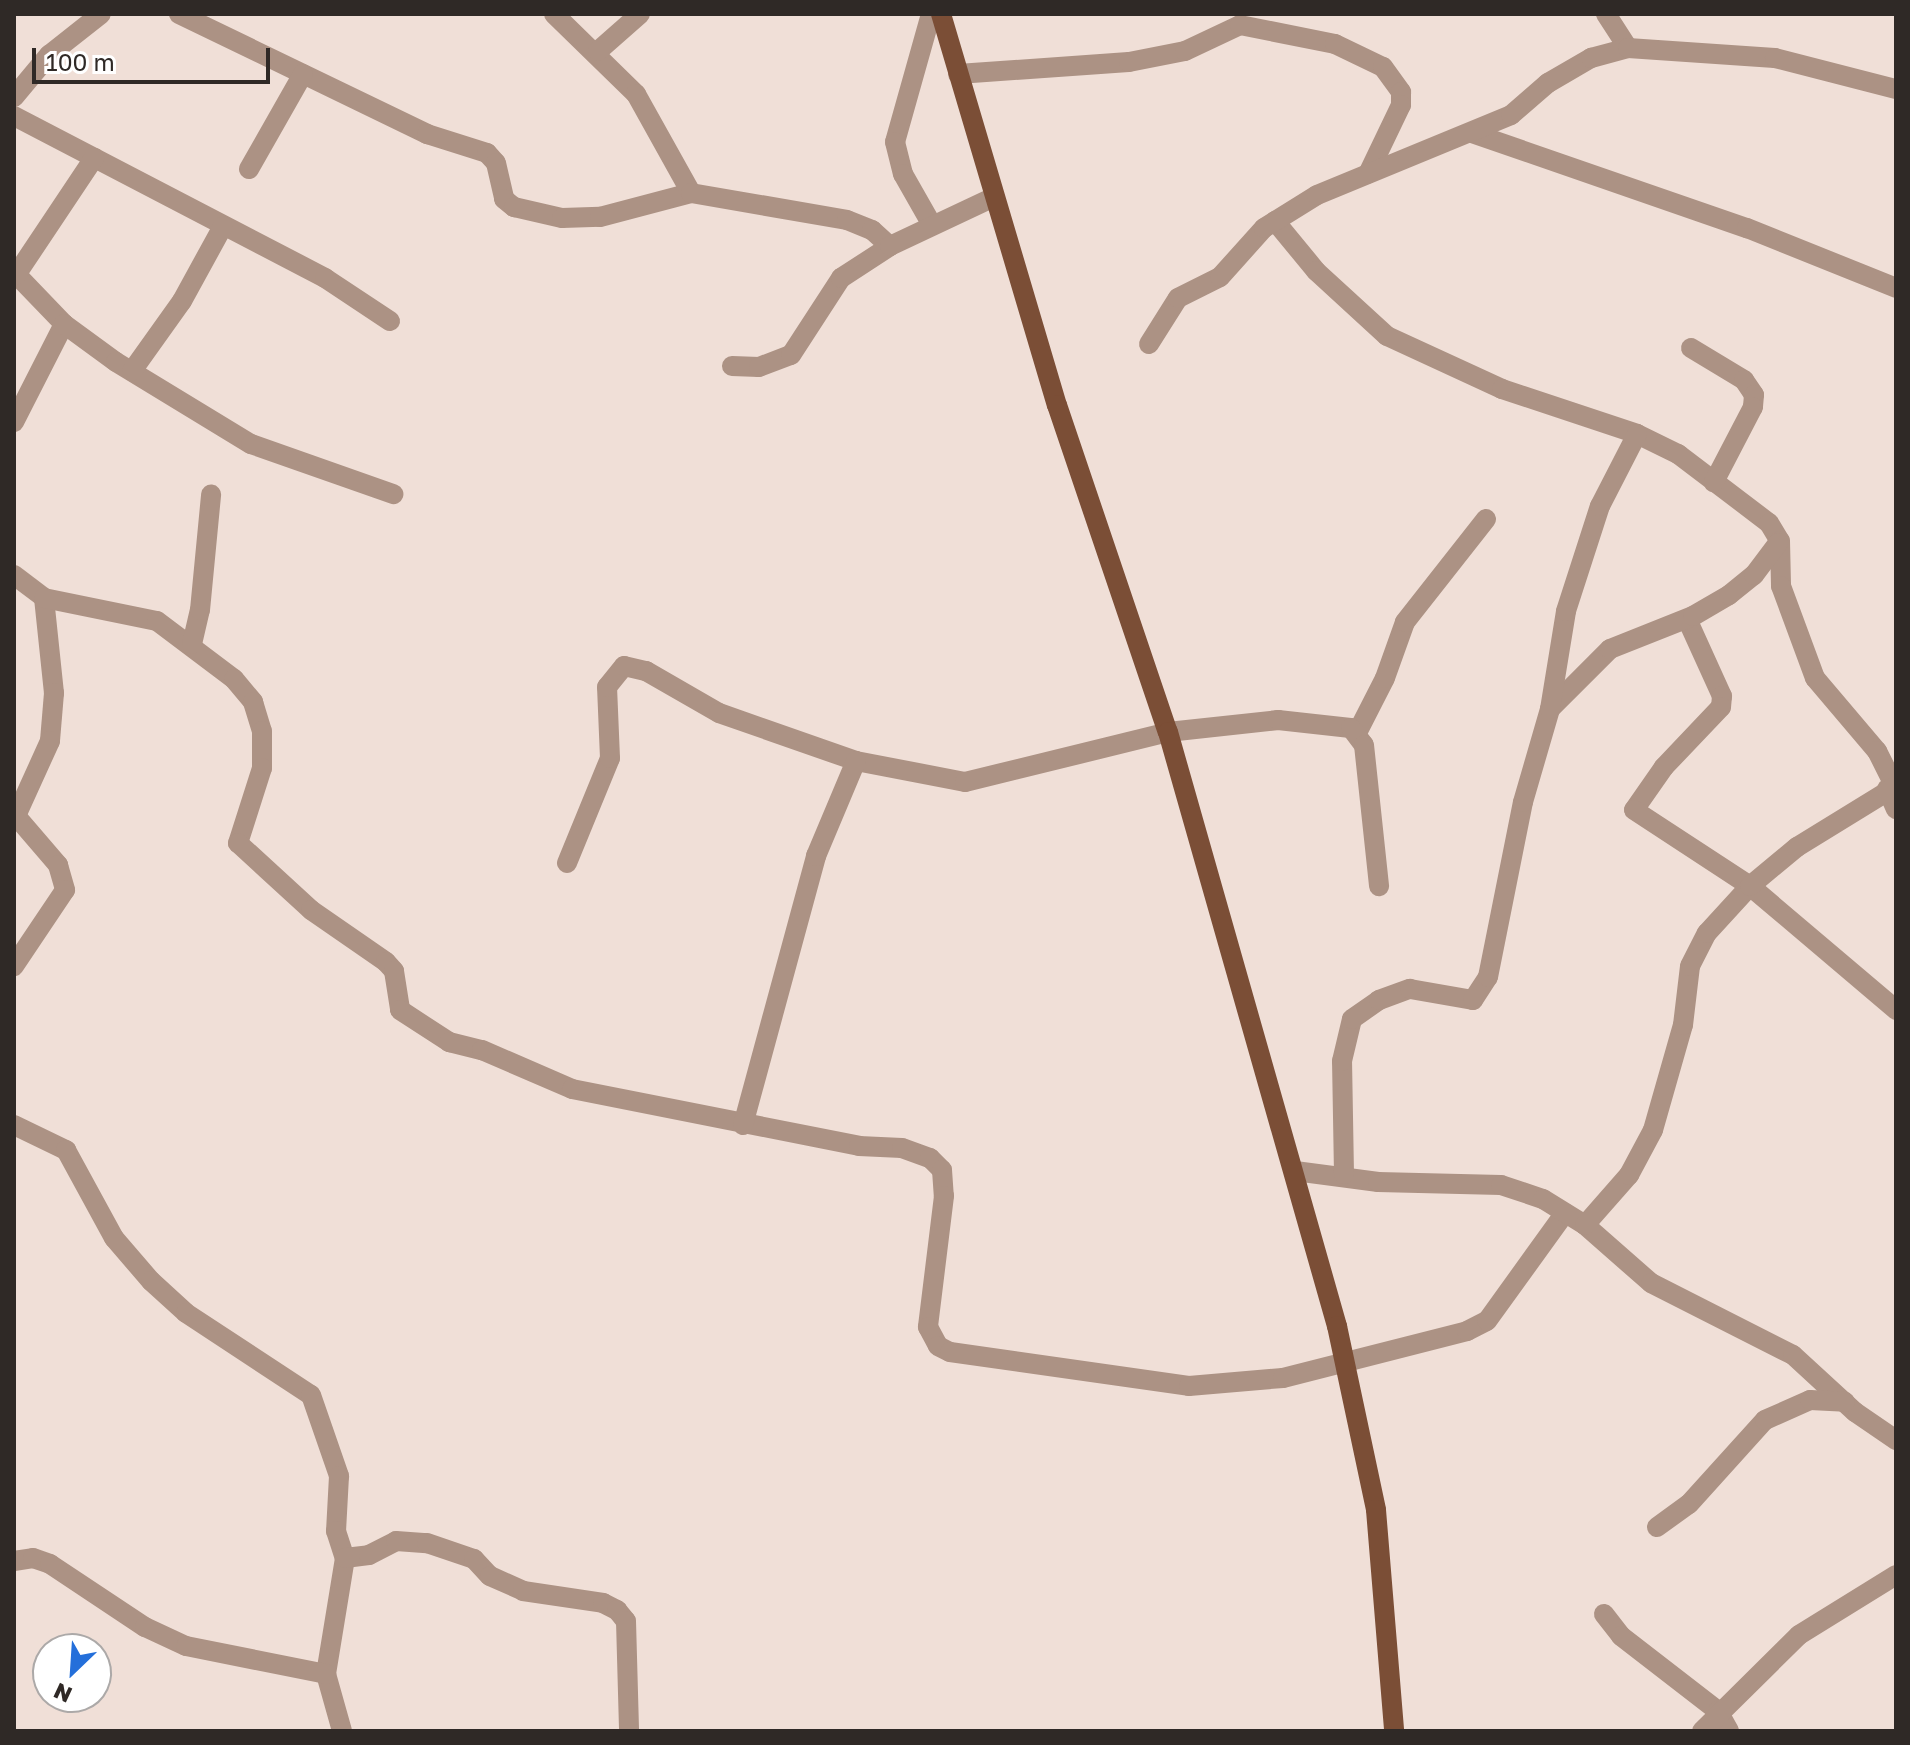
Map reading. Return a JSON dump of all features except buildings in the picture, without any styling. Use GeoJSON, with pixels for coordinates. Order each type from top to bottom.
{"type":"FeatureCollection","features":[{"type":"Feature","properties":{"kind":"main road"},"geometry":{"type":"LineString","coordinates":[[941,14],[1057,405],[1168,732],[1346,1359],[1376,1510],[1394,1731]]}},
{"type":"Feature","properties":{"kind":"street"},"geometry":{"type":"LineString","coordinates":[[14,97],[49,55],[101,14]]}},
{"type":"Feature","properties":{"kind":"street"},"geometry":{"type":"LineString","coordinates":[[179,14],[427,134],[487,153],[496,163],[504,199],[526,211],[562,218],[600,217],[691,193],[847,220],[872,230],[890,246]]}},
{"type":"Feature","properties":{"kind":"street"},"geometry":{"type":"LineString","coordinates":[[554,14],[598,51],[636,94],[691,193]]}},
{"type":"Feature","properties":{"kind":"street"},"geometry":{"type":"LineString","coordinates":[[598,51],[640,14]]}},
{"type":"Feature","properties":{"kind":"street"},"geometry":{"type":"LineString","coordinates":[[931,14],[895,142],[903,174],[932,225]]}},
{"type":"Feature","properties":{"kind":"street"},"geometry":{"type":"LineString","coordinates":[[1606,14],[1628,48]]}},
{"type":"Feature","properties":{"kind":"street"},"geometry":{"type":"LineString","coordinates":[[958,74],[1129,62],[1185,51],[1240,25],[1335,44],[1383,67],[1401,92],[1401,105],[1368,174]]}},
{"type":"Feature","properties":{"kind":"street"},"geometry":{"type":"LineString","coordinates":[[1149,344],[1178,298],[1220,277],[1246,245],[1275,221],[1317,195],[1511,115],[1548,83],[1591,58],[1628,48],[1775,58],[1896,89]]}},
{"type":"Feature","properties":{"kind":"street"},"geometry":{"type":"LineString","coordinates":[[249,169],[303,74]]}},
{"type":"Feature","properties":{"kind":"street"},"geometry":{"type":"LineString","coordinates":[[14,116],[325,278],[390,321]]}},
{"type":"Feature","properties":{"kind":"street"},"geometry":{"type":"LineString","coordinates":[[1472,133],[1747,228],[1896,288]]}},
{"type":"Feature","properties":{"kind":"street"},"geometry":{"type":"LineString","coordinates":[[94,158],[15,274],[64,324],[132,371],[251,444],[393,494]]}},
{"type":"Feature","properties":{"kind":"street"},"geometry":{"type":"LineString","coordinates":[[732,366],[759,367],[791,355],[839,281],[890,246],[994,197]]}},
{"type":"Feature","properties":{"kind":"street"},"geometry":{"type":"LineString","coordinates":[[1275,221],[1367,321],[1410,350],[1502,389],[1637,434],[1678,454],[1769,523],[1780,541],[1781,586],[1815,678],[1877,751],[1893,788],[1896,809]]}},
{"type":"Feature","properties":{"kind":"street"},"geometry":{"type":"LineString","coordinates":[[132,371],[182,301],[223,226]]}},
{"type":"Feature","properties":{"kind":"street"},"geometry":{"type":"LineString","coordinates":[[14,422],[64,324]]}},
{"type":"Feature","properties":{"kind":"street"},"geometry":{"type":"LineString","coordinates":[[1691,348],[1744,380],[1754,395],[1753,407],[1714,482]]}},
{"type":"Feature","properties":{"kind":"street"},"geometry":{"type":"LineString","coordinates":[[1344,1174],[1345,1034],[1352,1019],[1397,993],[1426,990],[1467,1000],[1479,994],[1550,709],[1566,611],[1600,506],[1637,434]]}},
{"type":"Feature","properties":{"kind":"street"},"geometry":{"type":"LineString","coordinates":[[192,644],[211,495]]}},
{"type":"Feature","properties":{"kind":"street"},"geometry":{"type":"LineString","coordinates":[[1358,731],[1385,678],[1405,622],[1486,519]]}},
{"type":"Feature","properties":{"kind":"street"},"geometry":{"type":"LineString","coordinates":[[1550,709],[1610,649],[1687,619],[1754,575],[1780,541]]}},
{"type":"Feature","properties":{"kind":"street"},"geometry":{"type":"LineString","coordinates":[[15,578],[44,598],[157,621],[192,644],[253,702],[262,731],[262,768],[238,843],[311,910],[386,962],[394,971],[400,1010],[449,1042],[482,1050],[572,1089],[859,1146],[902,1148],[930,1158],[942,1170],[942,1216],[932,1265],[928,1327],[938,1346],[950,1352],[1189,1386],[1283,1378],[1346,1359],[1467,1331],[1487,1321],[1565,1213]]}},
{"type":"Feature","properties":{"kind":"street"},"geometry":{"type":"LineString","coordinates":[[14,966],[65,890],[58,865],[15,816],[50,741],[54,693],[44,598]]}},
{"type":"Feature","properties":{"kind":"street"},"geometry":{"type":"LineString","coordinates":[[1687,619],[1722,696],[1721,707],[1664,767],[1634,810],[1750,886],[1896,1010]]}},
{"type":"Feature","properties":{"kind":"street"},"geometry":{"type":"LineString","coordinates":[[567,863],[610,758],[607,687],[624,666],[646,671],[719,713],[856,761],[965,782],[1168,732],[1278,720],[1358,731]]}},
{"type":"Feature","properties":{"kind":"street"},"geometry":{"type":"LineString","coordinates":[[1358,731],[1364,745],[1379,886]]}},
{"type":"Feature","properties":{"kind":"street"},"geometry":{"type":"LineString","coordinates":[[743,1125],[816,856],[856,761]]}},
{"type":"Feature","properties":{"kind":"street"},"geometry":{"type":"LineString","coordinates":[[1585,1225],[1643,1152],[1683,1025],[1695,952],[1750,886],[1797,847],[1893,788]]}},
{"type":"Feature","properties":{"kind":"street"},"geometry":{"type":"LineString","coordinates":[[14,1125],[66,1150],[114,1238],[151,1281],[186,1313],[311,1395],[339,1476],[336,1531],[345,1558],[326,1674],[342,1731]]}},
{"type":"Feature","properties":{"kind":"street"},"geometry":{"type":"LineString","coordinates":[[1295,1171],[1344,1174],[1378,1182],[1501,1185],[1543,1199],[1585,1225],[1651,1283],[1793,1355],[1845,1402],[1896,1440]]}},
{"type":"Feature","properties":{"kind":"street"},"geometry":{"type":"LineString","coordinates":[[1657,1527],[1689,1504],[1765,1420],[1810,1400],[1845,1402]]}},
{"type":"Feature","properties":{"kind":"street"},"geometry":{"type":"LineString","coordinates":[[345,1558],[369,1555],[396,1541],[427,1543],[474,1559],[490,1576],[523,1591],[603,1603],[617,1610],[626,1621],[629,1731]]}},
{"type":"Feature","properties":{"kind":"street"},"geometry":{"type":"LineString","coordinates":[[14,1561],[33,1558],[50,1564],[145,1627],[186,1646],[326,1674]]}},
{"type":"Feature","properties":{"kind":"street"},"geometry":{"type":"LineString","coordinates":[[1702,1731],[1718,1711],[1799,1635],[1896,1575]]}},
{"type":"Feature","properties":{"kind":"street"},"geometry":{"type":"LineString","coordinates":[[1604,1614],[1621,1636],[1718,1711],[1729,1731]]}}]}
